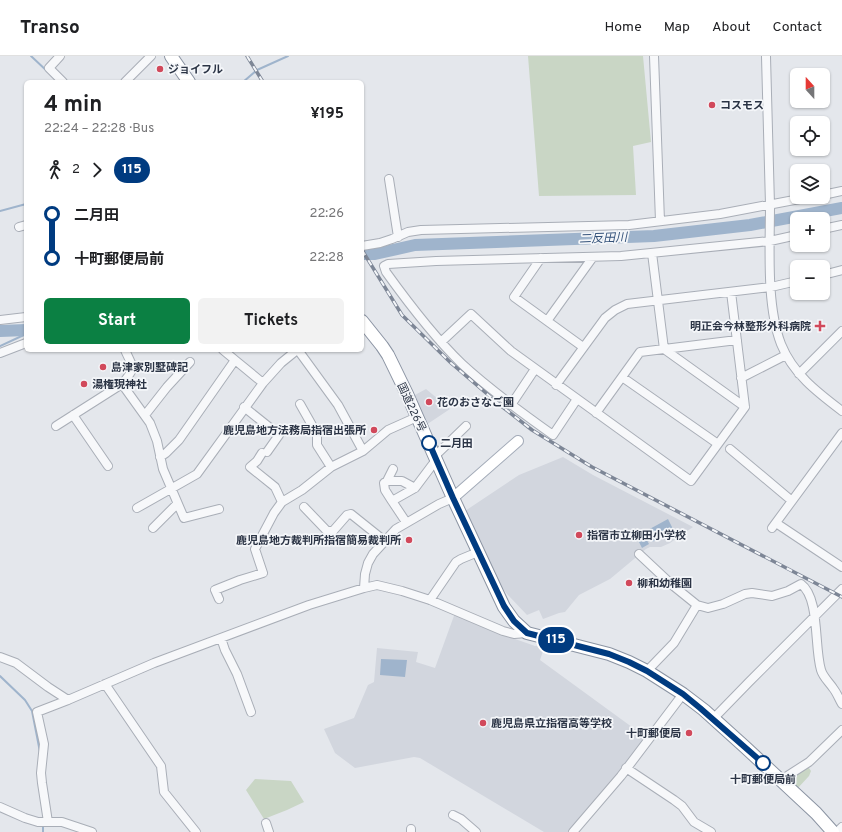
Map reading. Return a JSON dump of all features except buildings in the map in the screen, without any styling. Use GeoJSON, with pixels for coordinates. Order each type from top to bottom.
{"type":"FeatureCollection","features":[{"type":"Feature","properties":{"kind":"highway"},"geometry":{"type":"LineString","coordinates":[[171,56],[188,80]]}},
{"type":"Feature","properties":{"kind":"highway","name":"国道226号"},"geometry":{"type":"LineString","coordinates":[[364,324],[388,355],[478,552],[504,606],[514,621],[527,633],[609,654],[629,662],[647,671],[683,694],[781,780],[834,830]]}},
{"type":"Feature","properties":{"kind":"main road"},"geometry":{"type":"LineString","coordinates":[[453,498],[518,441]]}},
{"type":"Feature","properties":{"kind":"street"},"geometry":{"type":"LineString","coordinates":[[60,56],[49,68],[60,80]]}},
{"type":"Feature","properties":{"kind":"street"},"geometry":{"type":"LineString","coordinates":[[127,80],[151,56]]}},
{"type":"Feature","properties":{"kind":"street"},"geometry":{"type":"LineString","coordinates":[[654,56],[660,221]]}},
{"type":"Feature","properties":{"kind":"street"},"geometry":{"type":"LineString","coordinates":[[766,56],[771,287],[776,327],[786,355],[798,374],[810,386],[842,411]]}},
{"type":"Feature","properties":{"kind":"street"},"geometry":{"type":"LineString","coordinates":[[389,179],[398,237]]}},
{"type":"Feature","properties":{"kind":"street"},"geometry":{"type":"LineString","coordinates":[[830,194],[842,191]]}},
{"type":"Feature","properties":{"kind":"street"},"geometry":{"type":"LineString","coordinates":[[364,246],[380,243],[408,232],[421,230],[629,225],[720,214],[790,200]]}},
{"type":"Feature","properties":{"kind":"street"},"geometry":{"type":"LineString","coordinates":[[830,228],[842,225]]}},
{"type":"Feature","properties":{"kind":"street"},"geometry":{"type":"LineString","coordinates":[[577,399],[552,435],[511,405],[462,364],[411,307],[386,272],[384,266],[388,264],[436,261],[621,256],[790,236]]}},
{"type":"Feature","properties":{"kind":"street"},"geometry":{"type":"LineString","coordinates":[[652,253],[664,349],[745,407]]}},
{"type":"Feature","properties":{"kind":"street"},"geometry":{"type":"LineString","coordinates":[[548,321],[592,257]]}},
{"type":"Feature","properties":{"kind":"street"},"geometry":{"type":"LineString","coordinates":[[541,258],[514,297],[583,347]]}},
{"type":"Feature","properties":{"kind":"street"},"geometry":{"type":"LineString","coordinates":[[830,273],[842,270]]}},
{"type":"Feature","properties":{"kind":"street"},"geometry":{"type":"LineString","coordinates":[[556,385],[606,318],[615,310],[627,304],[771,287],[790,283]]}},
{"type":"Feature","properties":{"kind":"street"},"geometry":{"type":"LineString","coordinates":[[441,342],[471,314],[511,351],[556,385],[691,481],[745,407],[731,292]]}},
{"type":"Feature","properties":{"kind":"street"},"geometry":{"type":"LineString","coordinates":[[0,320],[24,317]]}},
{"type":"Feature","properties":{"kind":"street"},"geometry":{"type":"LineString","coordinates":[[798,374],[842,331]]}},
{"type":"Feature","properties":{"kind":"street"},"geometry":{"type":"LineString","coordinates":[[596,413],[640,352],[737,340]]}},
{"type":"Feature","properties":{"kind":"street"},"geometry":{"type":"LineString","coordinates":[[0,353],[24,344]]}},
{"type":"Feature","properties":{"kind":"street"},"geometry":{"type":"LineString","coordinates":[[56,426],[122,384],[132,372],[133,368],[127,352]]}},
{"type":"Feature","properties":{"kind":"street"},"geometry":{"type":"LineString","coordinates":[[225,352],[263,382]]}},
{"type":"Feature","properties":{"kind":"street"},"geometry":{"type":"LineString","coordinates":[[137,508],[197,474],[263,382],[281,363],[295,352]]}},
{"type":"Feature","properties":{"kind":"street"},"geometry":{"type":"LineString","coordinates":[[299,352],[338,405],[363,451]]}},
{"type":"Feature","properties":{"kind":"street"},"geometry":{"type":"LineString","coordinates":[[741,378],[786,355]]}},
{"type":"Feature","properties":{"kind":"street"},"geometry":{"type":"LineString","coordinates":[[160,457],[179,440],[235,360]]}},
{"type":"Feature","properties":{"kind":"street"},"geometry":{"type":"LineString","coordinates":[[145,415],[167,387],[190,362]]}},
{"type":"Feature","properties":{"kind":"street"},"geometry":{"type":"LineString","coordinates":[[511,405],[536,369]]}},
{"type":"Feature","properties":{"kind":"street"},"geometry":{"type":"LineString","coordinates":[[622,377],[718,444]]}},
{"type":"Feature","properties":{"kind":"street"},"geometry":{"type":"LineString","coordinates":[[122,384],[145,415],[154,433],[160,457],[171,489],[184,518],[219,509]]}},
{"type":"Feature","properties":{"kind":"street"},"geometry":{"type":"LineString","coordinates":[[300,404],[318,434],[317,445],[331,467]]}},
{"type":"Feature","properties":{"kind":"street"},"geometry":{"type":"LineString","coordinates":[[244,407],[279,434],[257,461],[250,467],[274,486],[282,502]]}},
{"type":"Feature","properties":{"kind":"street"},"geometry":{"type":"LineString","coordinates":[[73,415],[108,466]]}},
{"type":"Feature","properties":{"kind":"street"},"geometry":{"type":"LineString","coordinates":[[219,599],[215,590],[263,573],[255,549],[274,513],[282,502],[302,490],[331,467],[363,451],[388,430],[417,417]]}},
{"type":"Feature","properties":{"kind":"street"},"geometry":{"type":"LineString","coordinates":[[392,501],[415,488],[435,458],[466,426]]}},
{"type":"Feature","properties":{"kind":"street"},"geometry":{"type":"LineString","coordinates":[[841,566],[774,525],[842,434]]}},
{"type":"Feature","properties":{"kind":"street"},"geometry":{"type":"LineString","coordinates":[[834,444],[842,449]]}},
{"type":"Feature","properties":{"kind":"street"},"geometry":{"type":"LineString","coordinates":[[730,448],[792,501]]}},
{"type":"Feature","properties":{"kind":"street"},"geometry":{"type":"LineString","coordinates":[[393,469],[387,481],[384,483],[385,490],[406,522]]}},
{"type":"Feature","properties":{"kind":"street"},"geometry":{"type":"LineString","coordinates":[[387,481],[402,481],[415,488]]}},
{"type":"Feature","properties":{"kind":"street"},"geometry":{"type":"LineString","coordinates":[[364,588],[365,574],[368,563],[396,529],[439,504],[453,498]]}},
{"type":"Feature","properties":{"kind":"street"},"geometry":{"type":"LineString","coordinates":[[152,528],[177,504]]}},
{"type":"Feature","properties":{"kind":"street"},"geometry":{"type":"LineString","coordinates":[[304,507],[327,531],[333,531],[347,515],[351,514],[381,538],[386,540]]}},
{"type":"Feature","properties":{"kind":"street"},"geometry":{"type":"LineString","coordinates":[[430,600],[456,562],[478,552]]}},
{"type":"Feature","properties":{"kind":"street"},"geometry":{"type":"LineString","coordinates":[[639,554],[671,584],[697,605],[708,608],[717,607],[745,594],[752,593],[772,596],[788,591],[801,584],[806,588],[814,607],[821,669],[842,704]]}},
{"type":"Feature","properties":{"kind":"street"},"geometry":{"type":"LineString","coordinates":[[48,822],[41,772],[44,744],[41,724],[37,712],[154,663],[309,605],[364,588],[376,586],[402,591],[430,600],[503,631],[514,634],[527,633]]}},
{"type":"Feature","properties":{"kind":"street"},"geometry":{"type":"LineString","coordinates":[[713,719],[814,616],[842,590]]}},
{"type":"Feature","properties":{"kind":"street"},"geometry":{"type":"LineString","coordinates":[[647,671],[674,643],[697,605]]}},
{"type":"Feature","properties":{"kind":"street"},"geometry":{"type":"LineString","coordinates":[[221,638],[225,650],[238,674],[251,712]]}},
{"type":"Feature","properties":{"kind":"street"},"geometry":{"type":"LineString","coordinates":[[0,657],[16,663],[68,700]]}},
{"type":"Feature","properties":{"kind":"street"},"geometry":{"type":"LineString","coordinates":[[105,684],[161,766],[164,792],[196,832]]}},
{"type":"Feature","properties":{"kind":"street"},"geometry":{"type":"LineString","coordinates":[[573,832],[626,768],[683,694]]}},
{"type":"Feature","properties":{"kind":"street"},"geometry":{"type":"LineString","coordinates":[[781,780],[808,762],[842,730]]}},
{"type":"Feature","properties":{"kind":"street"},"geometry":{"type":"LineString","coordinates":[[626,768],[682,806],[694,822],[711,832]]}},
{"type":"Feature","properties":{"kind":"street"},"geometry":{"type":"LineString","coordinates":[[0,807],[38,822],[62,822],[92,832]]}},
{"type":"Feature","properties":{"kind":"street"},"geometry":{"type":"LineString","coordinates":[[453,815],[461,819],[476,832]]}},
{"type":"Feature","properties":{"kind":"street"},"geometry":{"type":"LineString","coordinates":[[266,823],[269,832]]}},
{"type":"Feature","properties":{"kind":"shaded area","name":"花のおさなご園"},"geometry":{"type":"Polygon","coordinates":[[[426,389],[450,409],[426,425],[413,396],[426,389]]]}},
{"type":"Feature","properties":{"kind":"shaded area","name":"指宿市立柳田小学校"},"geometry":{"type":"Polygon","coordinates":[[[563,457],[593,475],[693,527],[670,543],[661,547],[650,547],[646,549],[610,579],[579,595],[565,612],[543,619],[539,610],[527,615],[498,582],[465,511],[519,475],[563,457]]]}},
{"type":"Feature","properties":{"kind":"shaded area","name":"鹿児島県立指宿高等学校"},"geometry":{"type":"Polygon","coordinates":[[[455,613],[504,635],[535,646],[545,645],[540,660],[647,738],[571,832],[544,832],[420,758],[414,757],[355,768],[335,753],[324,729],[354,718],[368,685],[374,682],[377,648],[418,652],[416,662],[435,668],[455,613]]]}},
{"type":"Feature","properties":{"kind":"green space"},"geometry":{"type":"Polygon","coordinates":[[[528,56],[643,56],[651,142],[633,146],[636,195],[539,196],[528,56]]]}},
{"type":"Feature","properties":{"kind":"green space"},"geometry":{"type":"Polygon","coordinates":[[[807,765],[811,771],[809,776],[797,789],[786,779],[807,765]]]}},
{"type":"Feature","properties":{"kind":"green space"},"geometry":{"type":"Polygon","coordinates":[[[255,779],[291,781],[304,802],[264,819],[246,790],[255,779]]]}},
{"type":"Feature","properties":{"kind":"water"},"geometry":{"type":"Polygon","coordinates":[[[668,519],[674,531],[652,542],[646,531],[668,519]]]}},
{"type":"Feature","properties":{"kind":"water"},"geometry":{"type":"Polygon","coordinates":[[[643,533],[649,544],[642,548],[636,536],[643,533]]]}},
{"type":"Feature","properties":{"kind":"water"},"geometry":{"type":"Polygon","coordinates":[[[381,659],[407,660],[405,677],[380,675],[381,659]]]}},
{"type":"Feature","properties":{"kind":"waterway"},"geometry":{"type":"LineString","coordinates":[[31,56],[48,72]]}},
{"type":"Feature","properties":{"kind":"waterway"},"geometry":{"type":"LineString","coordinates":[[245,80],[257,70],[288,56]]}},
{"type":"Feature","properties":{"kind":"waterway"},"geometry":{"type":"LineString","coordinates":[[0,211],[24,205]]}},
{"type":"Feature","properties":{"kind":"waterway","name":"二反田川"},"geometry":{"type":"LineString","coordinates":[[364,254],[375,254],[415,245],[654,236],[750,225],[842,208]]}},
{"type":"Feature","properties":{"kind":"waterway","name":"二反田川"},"geometry":{"type":"LineString","coordinates":[[0,331],[24,330]]}},
{"type":"Feature","properties":{"kind":"waterway"},"geometry":{"type":"LineString","coordinates":[[0,346],[24,335]]}},
{"type":"Feature","properties":{"kind":"waterway"},"geometry":{"type":"LineString","coordinates":[[0,676],[25,700],[32,711],[40,752]]}},
{"type":"Feature","properties":{"kind":"waterway"},"geometry":{"type":"LineString","coordinates":[[43,823],[43,832]]}},
{"type":"Feature","properties":{"kind":"railway"},"geometry":{"type":"LineString","coordinates":[[247,56],[262,80]]}},
{"type":"Feature","properties":{"kind":"railway"},"geometry":{"type":"LineString","coordinates":[[364,253],[402,315],[451,363],[532,430],[592,467],[842,597]]}},
{"type":"Feature","properties":{"kind":"bus line","name":"115"},"geometry":{"type":"LineString","coordinates":[[429,443],[504,606],[514,621],[527,633],[609,654],[647,671],[683,694],[763,763]]}},
{"type":"Feature","properties":{"kind":"place","name":"ジョイフル"},"geometry":{"type":"Point","coordinates":[160,69]}},
{"type":"Feature","properties":{"kind":"place","name":"コスモス"},"geometry":{"type":"Point","coordinates":[712,105]}},
{"type":"Feature","properties":{"kind":"place","name":"明正会今林整形外科病院"},"geometry":{"type":"Point","coordinates":[820,326]}},
{"type":"Feature","properties":{"kind":"place","name":"島津家別墅碑記"},"geometry":{"type":"Point","coordinates":[103,367]}},
{"type":"Feature","properties":{"kind":"place","name":"湯権現神社"},"geometry":{"type":"Point","coordinates":[84,384]}},
{"type":"Feature","properties":{"kind":"place","name":"花のおさなご園"},"geometry":{"type":"Point","coordinates":[429,402]}},
{"type":"Feature","properties":{"kind":"place","name":"鹿児島地方法務局指宿出張所"},"geometry":{"type":"Point","coordinates":[374,430]}},
{"type":"Feature","properties":{"kind":"place","name":"二月田"},"geometry":{"type":"Point","coordinates":[429,443]}},
{"type":"Feature","properties":{"kind":"place","name":"指宿市立柳田小学校"},"geometry":{"type":"Point","coordinates":[579,535]}},
{"type":"Feature","properties":{"kind":"place","name":"鹿児島地方裁判所指宿簡易裁判所"},"geometry":{"type":"Point","coordinates":[409,540]}},
{"type":"Feature","properties":{"kind":"place","name":"柳和幼稚園"},"geometry":{"type":"Point","coordinates":[629,583]}},
{"type":"Feature","properties":{"kind":"place","name":"鹿児島県立指宿高等学校"},"geometry":{"type":"Point","coordinates":[483,723]}},
{"type":"Feature","properties":{"kind":"place","name":"十町郵便局"},"geometry":{"type":"Point","coordinates":[689,733]}},
{"type":"Feature","properties":{"kind":"place","name":"十町郵便局前"},"geometry":{"type":"Point","coordinates":[763,763]}}]}
